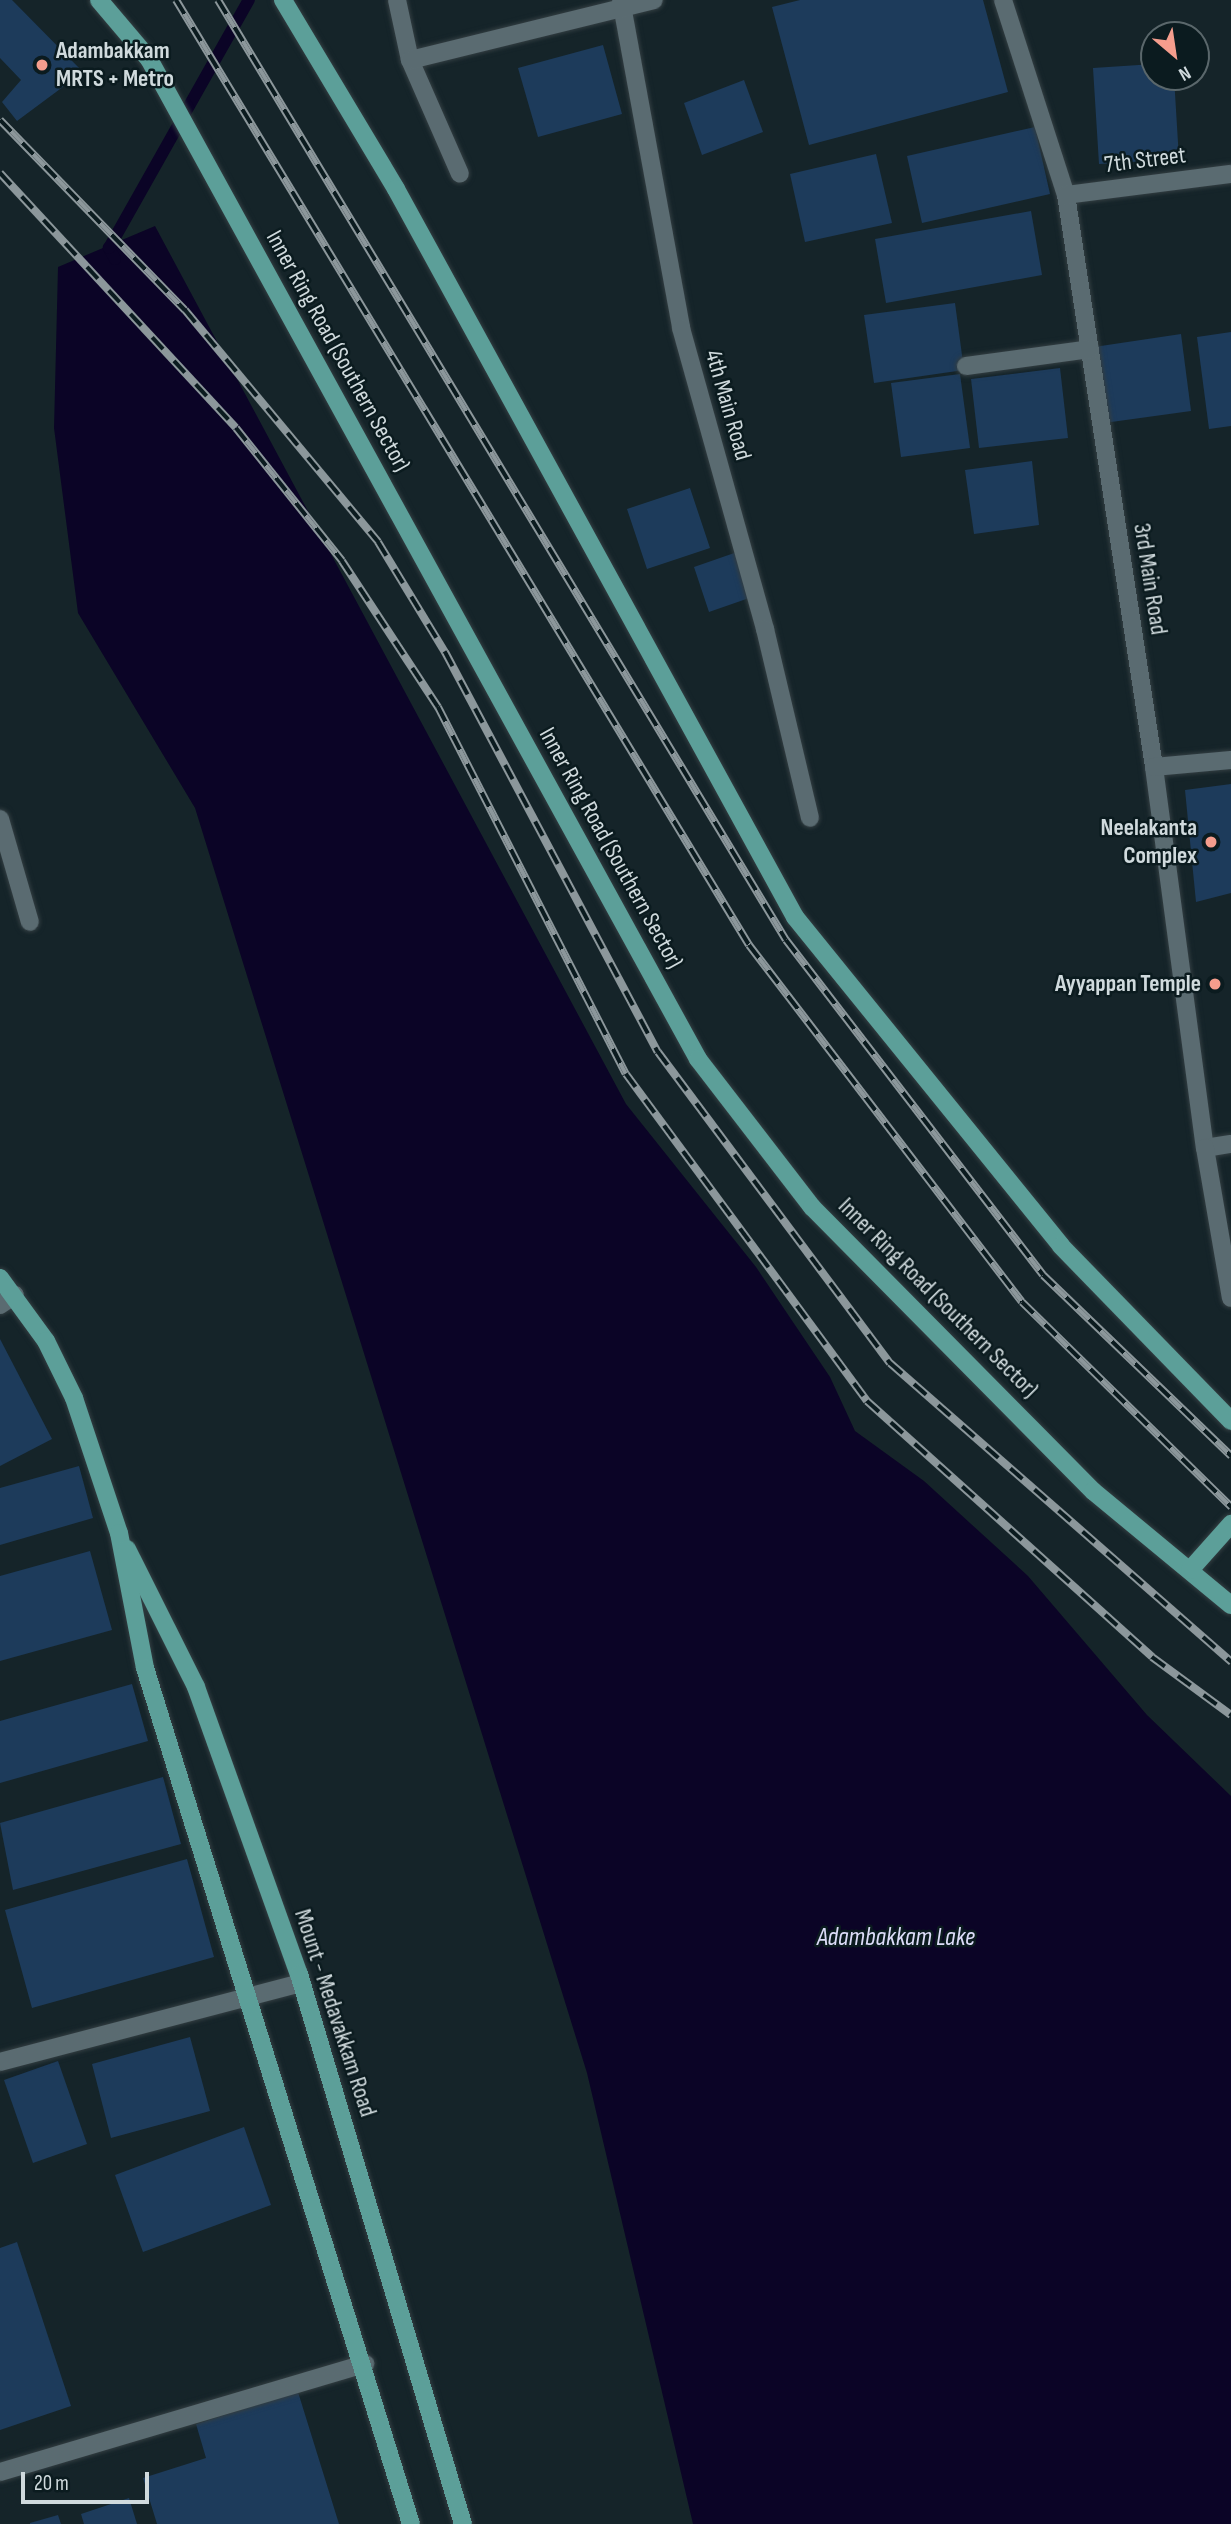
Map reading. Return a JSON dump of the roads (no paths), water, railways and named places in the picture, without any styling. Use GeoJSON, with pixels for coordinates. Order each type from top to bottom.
{"type":"FeatureCollection","features":[{"type":"Feature","properties":{"kind":"main road","name":"Inner Ring Road (Southern Sector)"},"geometry":{"type":"LineString","coordinates":[[99,0],[149,59],[698,1059],[812,1207],[1093,1491],[1231,1605]]}},
{"type":"Feature","properties":{"kind":"main road"},"geometry":{"type":"LineString","coordinates":[[283,0],[396,189],[795,917],[1061,1246],[1231,1421]]}},
{"type":"Feature","properties":{"kind":"main road","name":"Mount - Medavakkam Road"},"geometry":{"type":"LineString","coordinates":[[0,1278],[7,1300],[74,1398],[119,1533],[145,1668],[365,2364],[411,2524]]}},
{"type":"Feature","properties":{"kind":"main road"},"geometry":{"type":"LineString","coordinates":[[1189,1570],[1231,1524]]}},
{"type":"Feature","properties":{"kind":"main road","name":"Mount - Medavakkam Road"},"geometry":{"type":"LineString","coordinates":[[119,1533],[196,1687],[301,1983],[463,2524]]}},
{"type":"Feature","properties":{"kind":"street"},"geometry":{"type":"LineString","coordinates":[[397,0],[411,61],[460,174]]}},
{"type":"Feature","properties":{"kind":"street"},"geometry":{"type":"LineString","coordinates":[[411,61],[621,4],[654,0]]}},
{"type":"Feature","properties":{"kind":"street","name":"3rd Main Road"},"geometry":{"type":"LineString","coordinates":[[1003,0],[1066,195],[1154,767],[1205,1148],[1231,1298]]}},
{"type":"Feature","properties":{"kind":"street","name":"4th Main Road"},"geometry":{"type":"LineString","coordinates":[[621,4],[681,328],[765,629],[810,818]]}},
{"type":"Feature","properties":{"kind":"street","name":"7th Street"},"geometry":{"type":"LineString","coordinates":[[1066,195],[1231,174]]}},
{"type":"Feature","properties":{"kind":"street"},"geometry":{"type":"LineString","coordinates":[[966,366],[1090,349]]}},
{"type":"Feature","properties":{"kind":"street"},"geometry":{"type":"LineString","coordinates":[[1154,767],[1231,760]]}},
{"type":"Feature","properties":{"kind":"street"},"geometry":{"type":"LineString","coordinates":[[0,819],[30,922]]}},
{"type":"Feature","properties":{"kind":"street"},"geometry":{"type":"LineString","coordinates":[[1205,1148],[1231,1144]]}},
{"type":"Feature","properties":{"kind":"street"},"geometry":{"type":"LineString","coordinates":[[0,2062],[247,1993],[301,1983]]}},
{"type":"Feature","properties":{"kind":"street"},"geometry":{"type":"LineString","coordinates":[[0,2472],[365,2364]]}},
{"type":"Feature","properties":{"kind":"water","name":"Adambakkam Lake"},"geometry":{"type":"Polygon","coordinates":[[[155,226],[626,1104],[756,1267],[830,1377],[855,1431],[924,1481],[1028,1576],[1147,1715],[1231,1796],[1231,2524],[693,2524],[587,2073],[195,808],[78,613],[54,428],[58,267],[155,226]]]}},
{"type":"Feature","properties":{"kind":"waterway"},"geometry":{"type":"LineString","coordinates":[[115,259],[109,248],[249,0]]}},
{"type":"Feature","properties":{"kind":"railway"},"geometry":{"type":"LineString","coordinates":[[176,0],[749,945],[1022,1302],[1231,1507]]}},
{"type":"Feature","properties":{"kind":"railway"},"geometry":{"type":"LineString","coordinates":[[218,0],[786,940],[1043,1275],[1231,1456]]}},
{"type":"Feature","properties":{"kind":"railway"},"geometry":{"type":"LineString","coordinates":[[0,120],[185,310],[378,542],[445,652],[658,1052],[890,1363],[1231,1662]]}},
{"type":"Feature","properties":{"kind":"railway"},"geometry":{"type":"LineString","coordinates":[[0,173],[236,428],[342,561],[438,707],[626,1074],[867,1401],[1152,1657],[1231,1715]]}},
{"type":"Feature","properties":{"kind":"place","name":"Adambakkam MRTS + Metro"},"geometry":{"type":"Point","coordinates":[42,65]}},
{"type":"Feature","properties":{"kind":"place","name":"Neelakanta Complex"},"geometry":{"type":"Point","coordinates":[1211,842]}},
{"type":"Feature","properties":{"kind":"place","name":"Ayyappan Temple"},"geometry":{"type":"Point","coordinates":[1215,984]}}]}
